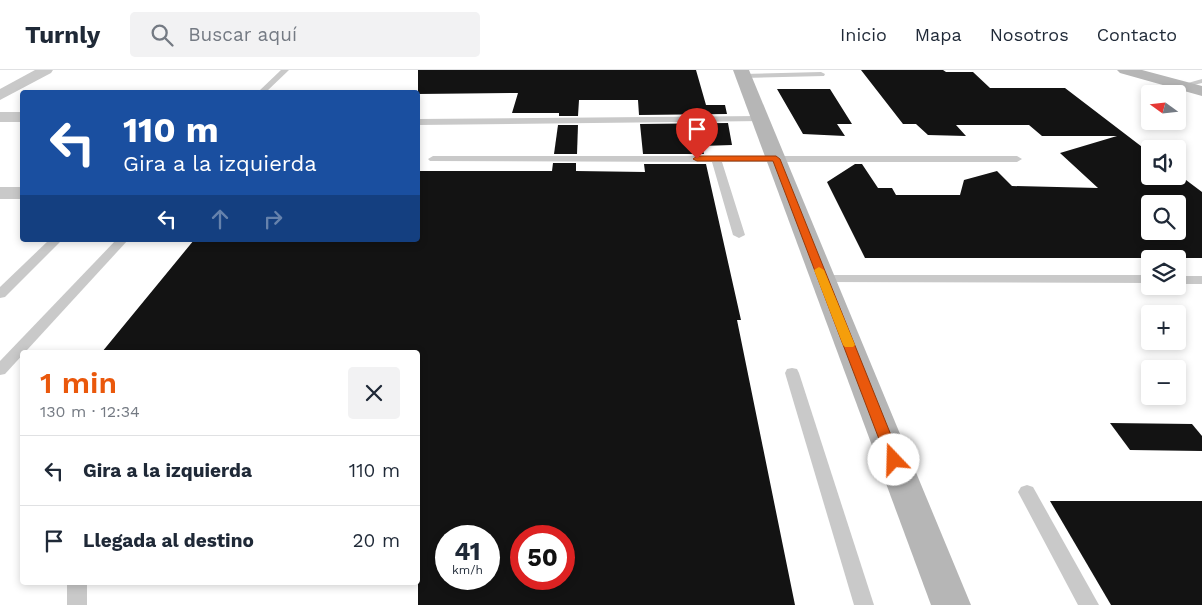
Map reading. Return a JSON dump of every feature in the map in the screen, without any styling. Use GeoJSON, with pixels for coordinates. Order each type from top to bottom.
{"type":"FeatureCollection","features":[{"type":"Feature","properties":{"kind":"main road"},"geometry":{"type":"LineString","coordinates":[[1125,70],[1154,73],[1183,85]]}},
{"type":"Feature","properties":{"kind":"main road"},"geometry":{"type":"LineString","coordinates":[[742,73],[951,605]]}},
{"type":"Feature","properties":{"kind":"main road"},"geometry":{"type":"LineString","coordinates":[[1186,86],[1202,91]]}},
{"type":"Feature","properties":{"kind":"street"},"geometry":{"type":"LineString","coordinates":[[0,95],[46,70]]}},
{"type":"Feature","properties":{"kind":"street"},"geometry":{"type":"LineString","coordinates":[[0,117],[20,117]]}},
{"type":"Feature","properties":{"kind":"street"},"geometry":{"type":"LineString","coordinates":[[0,193],[20,193]]}},
{"type":"Feature","properties":{"kind":"lane"},"geometry":{"type":"LineString","coordinates":[[264,90],[285,70]]}},
{"type":"Feature","properties":{"kind":"lane"},"geometry":{"type":"LineString","coordinates":[[742,73],[821,74]]}},
{"type":"Feature","properties":{"kind":"lane"},"geometry":{"type":"LineString","coordinates":[[1186,86],[1202,81]]}},
{"type":"Feature","properties":{"kind":"lane"},"geometry":{"type":"LineString","coordinates":[[420,122],[760,119]]}},
{"type":"Feature","properties":{"kind":"lane"},"geometry":{"type":"LineString","coordinates":[[434,159],[1017,159]]}},
{"type":"Feature","properties":{"kind":"lane"},"geometry":{"type":"LineString","coordinates":[[716,159],[739,235]]}},
{"type":"Feature","properties":{"kind":"lane"},"geometry":{"type":"LineString","coordinates":[[0,294],[54,242]]}},
{"type":"Feature","properties":{"kind":"lane"},"geometry":{"type":"LineString","coordinates":[[0,370],[120,242]]}},
{"type":"Feature","properties":{"kind":"lane"},"geometry":{"type":"LineString","coordinates":[[823,279],[1141,279]]}},
{"type":"Feature","properties":{"kind":"lane"},"geometry":{"type":"LineString","coordinates":[[1186,280],[1202,280]]}},
{"type":"Feature","properties":{"kind":"lane"},"geometry":{"type":"LineString","coordinates":[[792,373],[864,605]]}},
{"type":"Feature","properties":{"kind":"lane"},"geometry":{"type":"LineString","coordinates":[[1028,492],[1089,605]]}},
{"type":"Feature","properties":{"kind":"lane"},"geometry":{"type":"LineString","coordinates":[[77,585],[77,605]]}},
{"type":"Feature","properties":{"kind":"building"},"geometry":{"type":"Polygon","coordinates":[[[418,70],[696,70],[706,105],[725,105],[727,114],[639,115],[638,100],[579,100],[578,116],[559,116],[559,113],[512,113],[518,93],[420,94],[420,90],[418,90],[418,70]]]}},
{"type":"Feature","properties":{"kind":"building"},"geometry":{"type":"Polygon","coordinates":[[[861,70],[973,72],[990,88],[1065,88],[1141,146],[1141,185],[1186,185],[1186,180],[1202,192],[1202,258],[1186,258],[1186,250],[1141,250],[1141,258],[865,258],[827,182],[855,164],[862,164],[878,188],[892,188],[896,195],[960,195],[964,180],[997,171],[1012,186],[1098,188],[1060,153],[1117,136],[1042,136],[1029,125],[956,125],[966,136],[928,135],[916,124],[903,124],[861,70]]]}},
{"type":"Feature","properties":{"kind":"building"},"geometry":{"type":"Polygon","coordinates":[[[777,89],[830,89],[852,124],[837,124],[845,136],[803,134],[777,89]]]}},
{"type":"Feature","properties":{"kind":"building"},"geometry":{"type":"Polygon","coordinates":[[[728,123],[732,145],[702,146],[704,154],[643,154],[640,124],[728,123]]]}},
{"type":"Feature","properties":{"kind":"building"},"geometry":{"type":"Polygon","coordinates":[[[558,125],[578,125],[577,154],[554,154],[558,125]]]}},
{"type":"Feature","properties":{"kind":"building"},"geometry":{"type":"Polygon","coordinates":[[[553,163],[576,163],[576,171],[645,172],[644,164],[706,164],[741,320],[737,320],[795,605],[418,605],[418,585],[420,585],[420,350],[104,350],[192,242],[420,242],[420,171],[552,171],[553,163]]]}},
{"type":"Feature","properties":{"kind":"building"},"geometry":{"type":"Polygon","coordinates":[[[1110,423],[1192,424],[1202,436],[1202,451],[1130,450],[1110,423]]]}},
{"type":"Feature","properties":{"kind":"building"},"geometry":{"type":"Polygon","coordinates":[[[1050,501],[1202,501],[1202,605],[1111,605],[1050,501]]]}},
{"type":"Feature","properties":{"kind":"slow traffic"},"geometry":{"type":"LineString","coordinates":[[819,270],[849,345]]}},
{"type":"Feature","properties":{"kind":"route"},"geometry":{"type":"LineString","coordinates":[[697,159],[776,159],[894,460]]}}]}
